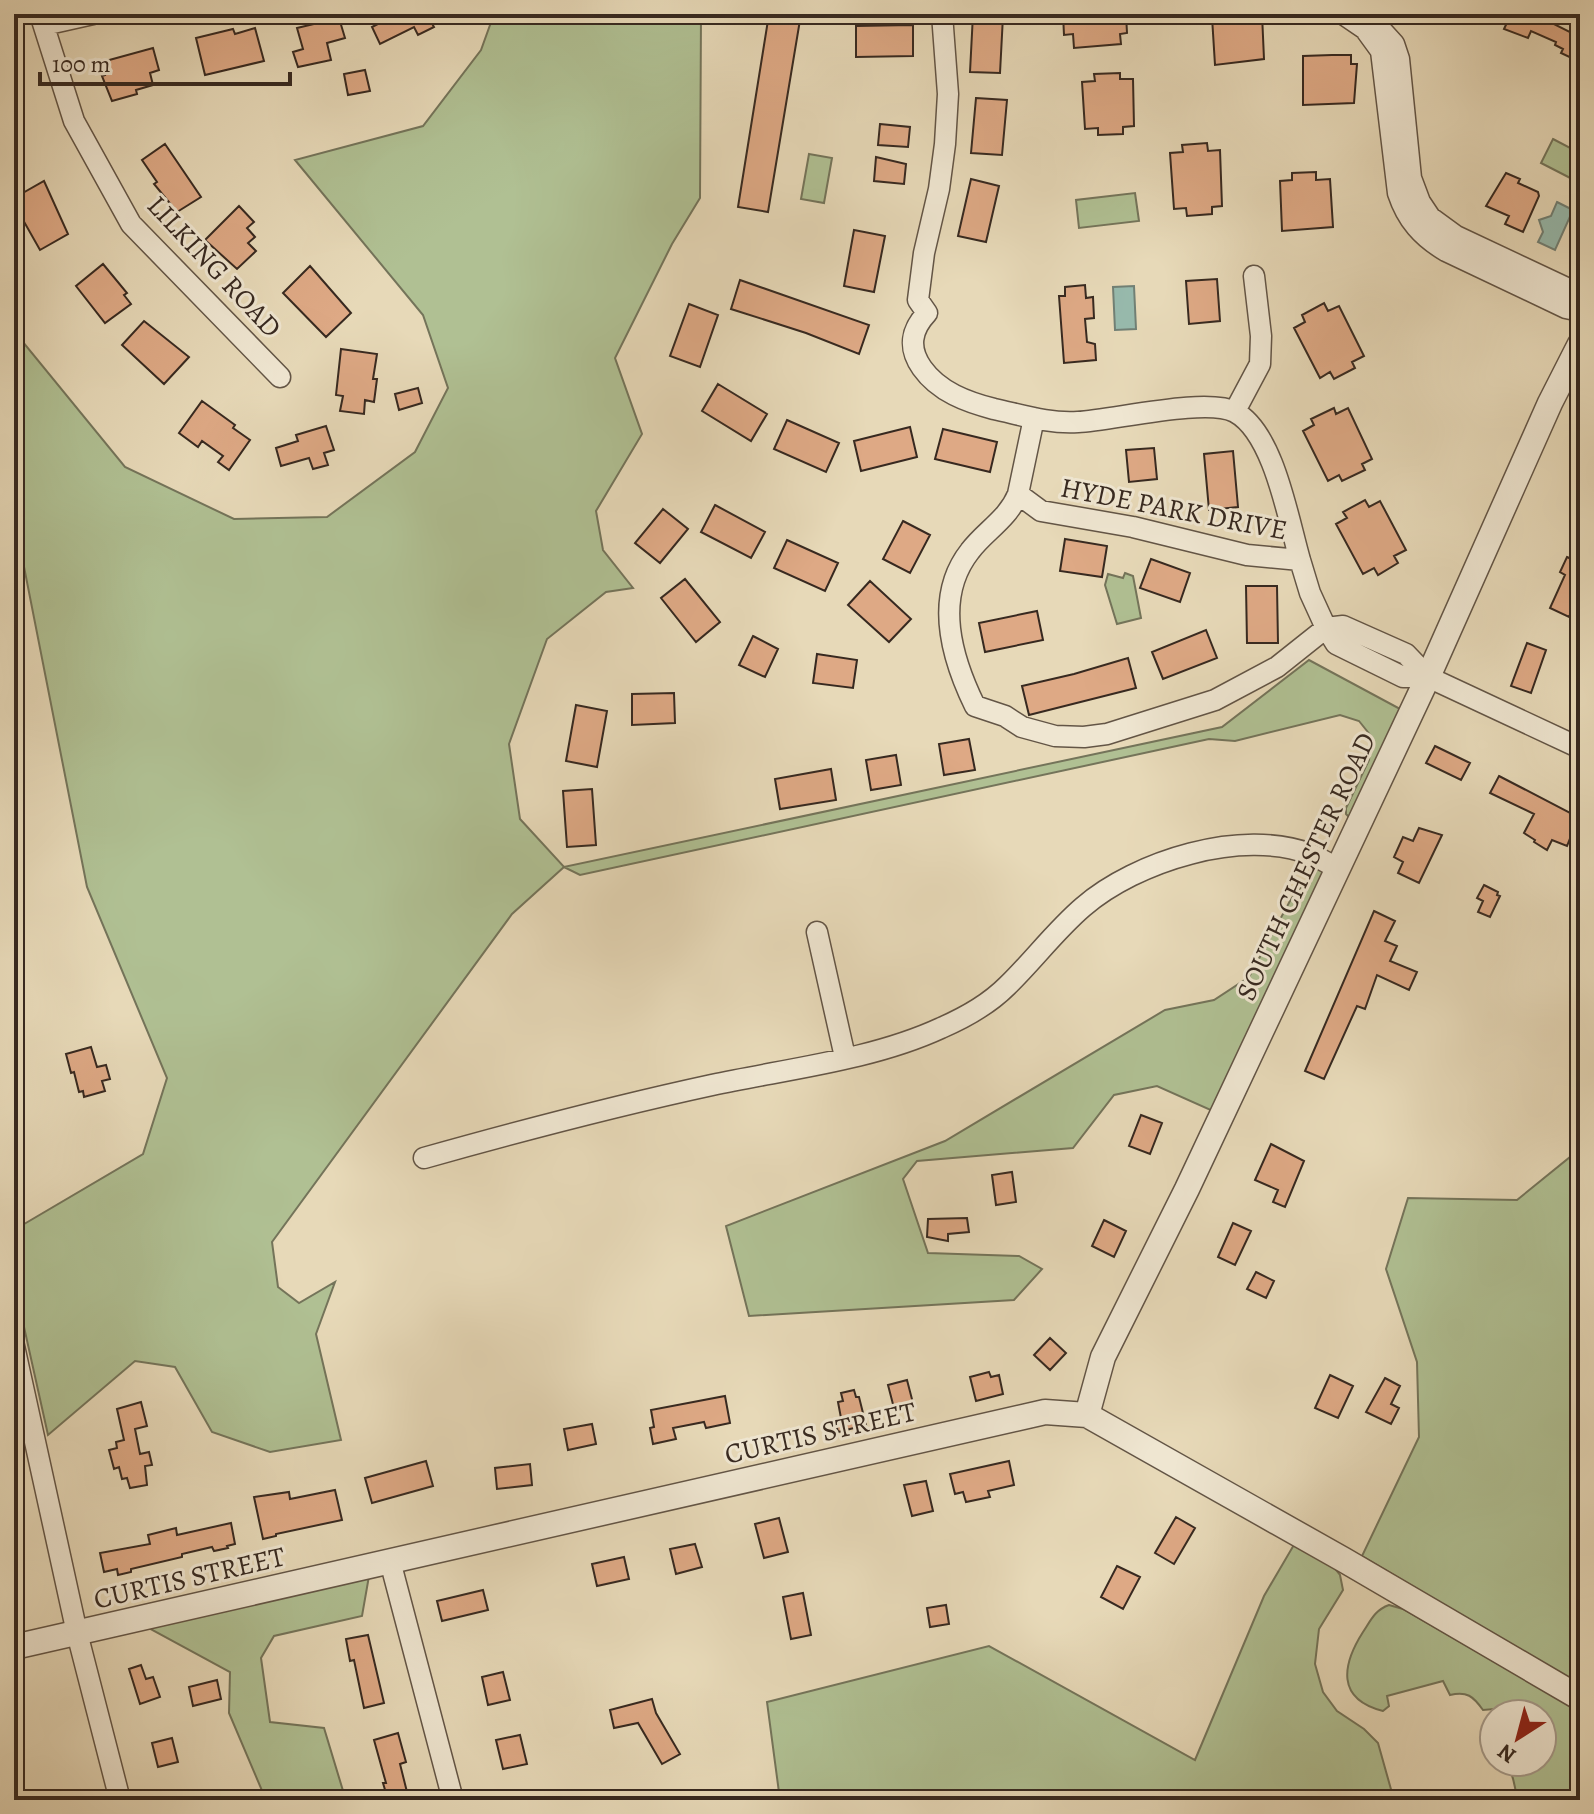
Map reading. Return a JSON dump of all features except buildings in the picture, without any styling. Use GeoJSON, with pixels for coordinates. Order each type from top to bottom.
{"type":"FeatureCollection","features":[{"type":"Feature","properties":{"kind":"street"},"geometry":{"type":"LineString","coordinates":[[42,19],[93,14]]}},
{"type":"Feature","properties":{"kind":"street"},"geometry":{"type":"LineString","coordinates":[[942,14],[948,94],[945,144],[918,300],[927,313],[914,331],[914,355],[933,382],[970,403],[1053,422],[1077,422],[1209,406],[1235,411],[1261,438],[1270,455],[1300,560]]}},
{"type":"Feature","properties":{"kind":"street"},"geometry":{"type":"LineString","coordinates":[[1343,14],[1365,29],[1381,51],[1398,193],[1404,211],[1415,227],[1446,251],[1566,308],[1580,311]]}},
{"type":"Feature","properties":{"kind":"street"},"geometry":{"type":"LineString","coordinates":[[1354,14],[1373,22],[1394,44],[1399,59],[1411,178],[1420,202],[1430,217],[1456,236],[1575,292],[1580,298]]}},
{"type":"Feature","properties":{"kind":"street","name":"LILKING ROAD"},"geometry":{"type":"LineString","coordinates":[[42,19],[74,121],[131,224],[280,377]]}},
{"type":"Feature","properties":{"kind":"street"},"geometry":{"type":"LineString","coordinates":[[1235,411],[1260,364],[1261,336],[1254,276]]}},
{"type":"Feature","properties":{"kind":"street","name":"SOUTH CHESTER ROAD"},"geometry":{"type":"LineString","coordinates":[[1087,1415],[1103,1357],[1187,1189],[1428,677],[1550,403],[1580,344]]}},
{"type":"Feature","properties":{"kind":"street"},"geometry":{"type":"LineString","coordinates":[[1018,494],[1034,418]]}},
{"type":"Feature","properties":{"kind":"street","name":"HYDE PARK DRIVE"},"geometry":{"type":"LineString","coordinates":[[1326,628],[1277,667],[1215,700],[1107,734],[1055,736],[1022,727],[1005,716],[975,706],[949,634],[948,613],[951,593],[962,563],[970,550],[1005,517],[1018,494],[1041,511],[1133,527],[1247,555],[1300,560],[1310,593],[1336,644],[1403,677],[1428,677],[1580,748]]}},
{"type":"Feature","properties":{"kind":"street"},"geometry":{"type":"LineString","coordinates":[[424,1158],[553,1122],[896,1045],[941,1029],[1006,988],[1083,907],[1109,888],[1174,856],[1255,846],[1309,854],[1337,868]]}},
{"type":"Feature","properties":{"kind":"street"},"geometry":{"type":"LineString","coordinates":[[817,932],[845,1057]]}},
{"type":"Feature","properties":{"kind":"street"},"geometry":{"type":"LineString","coordinates":[[14,1346],[77,1633],[120,1800]]}},
{"type":"Feature","properties":{"kind":"street","name":"CURTIS STREET"},"geometry":{"type":"LineString","coordinates":[[14,1647],[1045,1412],[1087,1415],[1580,1698]]}},
{"type":"Feature","properties":{"kind":"street"},"geometry":{"type":"LineString","coordinates":[[390,1561],[453,1800]]}},
{"type":"Feature","properties":{"kind":"green space"},"geometry":{"type":"Polygon","coordinates":[[[494,14],[701,14],[700,198],[672,244],[615,358],[642,434],[596,511],[603,550],[633,588],[606,592],[547,639],[509,744],[520,819],[564,867],[512,914],[272,1242],[278,1287],[299,1303],[335,1282],[316,1334],[341,1440],[270,1452],[212,1432],[175,1367],[135,1361],[48,1435],[14,1282],[14,1230],[143,1154],[167,1078],[87,887],[14,516],[14,331],[125,467],[234,519],[327,517],[415,452],[448,388],[423,315],[295,160],[423,126],[481,50],[494,14]]]}},
{"type":"Feature","properties":{"kind":"green space"},"geometry":{"type":"Polygon","coordinates":[[[1553,139],[1580,153],[1580,183],[1541,163],[1553,139]]]}},
{"type":"Feature","properties":{"kind":"green space"},"geometry":{"type":"Polygon","coordinates":[[[809,154],[832,158],[824,203],[801,199],[809,154]]]}},
{"type":"Feature","properties":{"kind":"green space"},"geometry":{"type":"Polygon","coordinates":[[[1135,193],[1139,221],[1079,228],[1076,200],[1135,193]]]}},
{"type":"Feature","properties":{"kind":"green space"},"geometry":{"type":"Polygon","coordinates":[[[1125,573],[1133,576],[1141,618],[1117,624],[1105,585],[1108,574],[1123,578],[1125,573]]]}},
{"type":"Feature","properties":{"kind":"green space"},"geometry":{"type":"Polygon","coordinates":[[[1309,660],[1402,710],[1351,819],[1346,814],[1346,808],[1369,760],[1371,736],[1359,721],[1340,715],[1235,741],[1209,739],[580,875],[564,867],[1222,727],[1309,660]]]}},
{"type":"Feature","properties":{"kind":"green space"},"geometry":{"type":"Polygon","coordinates":[[[1335,856],[1215,1112],[1157,1086],[1114,1095],[1073,1148],[917,1161],[903,1179],[928,1253],[1019,1256],[1042,1269],[1014,1300],[749,1316],[726,1226],[945,1141],[1165,1010],[1214,1000],[1249,977],[1291,899],[1325,858],[1335,856]]]}},
{"type":"Feature","properties":{"kind":"green space"},"geometry":{"type":"Polygon","coordinates":[[[1575,1153],[1580,1155],[1580,1686],[1362,1556],[1419,1437],[1417,1362],[1386,1269],[1408,1198],[1517,1200],[1575,1153]]]}},
{"type":"Feature","properties":{"kind":"green space"},"geometry":{"type":"Polygon","coordinates":[[[1295,1543],[1332,1565],[1340,1575],[1343,1590],[1319,1629],[1315,1664],[1323,1692],[1337,1711],[1364,1729],[1378,1743],[1394,1800],[780,1800],[767,1702],[989,1646],[1195,1760],[1264,1596],[1295,1543]]]}},
{"type":"Feature","properties":{"kind":"green space"},"geometry":{"type":"Polygon","coordinates":[[[369,1576],[362,1616],[274,1636],[261,1658],[270,1722],[324,1728],[344,1794],[350,1800],[266,1800],[229,1713],[230,1672],[143,1625],[369,1576]]]}},
{"type":"Feature","properties":{"kind":"green space"},"geometry":{"type":"Polygon","coordinates":[[[1389,1605],[1403,1609],[1557,1698],[1478,1698],[1478,1704],[1469,1696],[1450,1695],[1443,1681],[1387,1696],[1389,1706],[1383,1711],[1368,1706],[1350,1689],[1348,1668],[1356,1644],[1380,1610],[1389,1605]]]}},
{"type":"Feature","properties":{"kind":"green space"},"geometry":{"type":"Polygon","coordinates":[[[1558,1698],[1580,1711],[1580,1800],[1503,1800],[1516,1792],[1512,1778],[1558,1778],[1558,1698]]]}},
{"type":"Feature","properties":{"kind":"shaded area"},"geometry":{"type":"Polygon","coordinates":[[[1557,202],[1573,210],[1555,250],[1538,242],[1543,232],[1539,220],[1551,216],[1557,202]]]}},
{"type":"Feature","properties":{"kind":"shaded area"},"geometry":{"type":"Polygon","coordinates":[[[1134,286],[1136,329],[1115,330],[1113,287],[1134,286]]]}}]}
